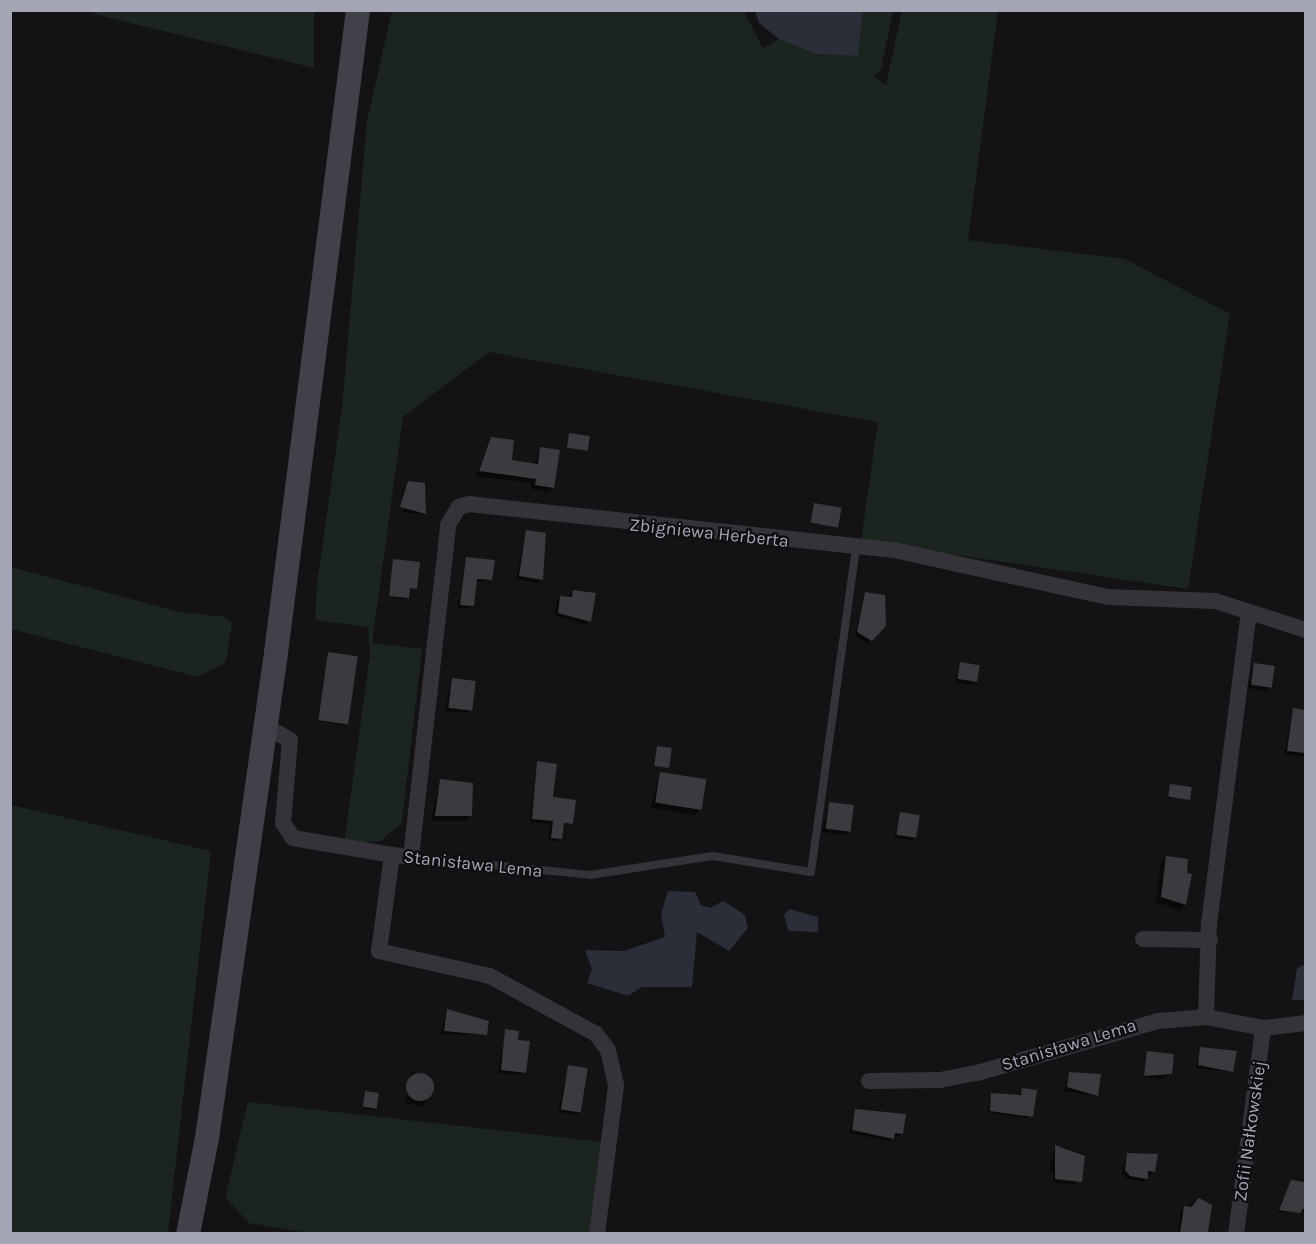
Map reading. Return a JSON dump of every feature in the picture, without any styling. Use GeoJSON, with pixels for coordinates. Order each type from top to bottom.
{"type":"FeatureCollection","features":[{"type":"Feature","properties":{"kind":"main road"},"geometry":{"type":"LineString","coordinates":[[188,1233],[207,1138],[358,10]]}},
{"type":"Feature","properties":{"kind":"main road"},"geometry":{"type":"LineString","coordinates":[[202,1233],[207,1138]]}},
{"type":"Feature","properties":{"kind":"street","name":"Zbigniewa Herberta"},"geometry":{"type":"LineString","coordinates":[[411,857],[448,525],[459,507],[469,504],[856,548],[894,550],[1108,597],[1215,601],[1305,630]]}},
{"type":"Feature","properties":{"kind":"street"},"geometry":{"type":"LineString","coordinates":[[1206,1017],[1210,940],[1249,612]]}},
{"type":"Feature","properties":{"kind":"street"},"geometry":{"type":"LineString","coordinates":[[262,724],[290,740],[283,824],[292,838],[392,855]]}},
{"type":"Feature","properties":{"kind":"street","name":"Stanisława Lema"},"geometry":{"type":"LineString","coordinates":[[411,857],[392,855],[379,951],[490,976],[596,1034],[608,1050],[616,1085],[597,1233]]}},
{"type":"Feature","properties":{"kind":"street"},"geometry":{"type":"LineString","coordinates":[[1143,939],[1210,940]]}},
{"type":"Feature","properties":{"kind":"street","name":"Stanisława Lema"},"geometry":{"type":"LineString","coordinates":[[869,1081],[940,1080],[1132,1024],[1206,1017],[1263,1028],[1305,1023]]}},
{"type":"Feature","properties":{"kind":"street","name":"Zofii Nałkowskiej"},"geometry":{"type":"LineString","coordinates":[[1236,1233],[1263,1028]]}},
{"type":"Feature","properties":{"kind":"lane","name":"Stanisława Lema"},"geometry":{"type":"LineString","coordinates":[[411,857],[590,875],[712,856],[811,872],[856,548]]}},
{"type":"Feature","properties":{"kind":"shaded area"},"geometry":{"type":"Polygon","coordinates":[[[96,10],[314,11],[314,68],[94,14],[96,10]]]}},
{"type":"Feature","properties":{"kind":"shaded area"},"geometry":{"type":"Polygon","coordinates":[[[392,11],[744,11],[763,48],[779,39],[815,54],[858,56],[863,11],[893,11],[881,69],[873,77],[886,85],[902,11],[998,11],[968,240],[1125,259],[1230,314],[1188,589],[861,541],[878,422],[489,352],[403,417],[372,643],[422,649],[402,822],[381,841],[344,844],[370,655],[368,627],[315,620],[317,584],[342,407],[367,120],[392,11]]]}},
{"type":"Feature","properties":{"kind":"shaded area"},"geometry":{"type":"Polygon","coordinates":[[[755,11],[863,11],[858,56],[815,54],[779,39],[759,23],[755,11]]]}},
{"type":"Feature","properties":{"kind":"shaded area"},"geometry":{"type":"Polygon","coordinates":[[[11,567],[180,612],[226,617],[232,623],[226,662],[198,677],[11,629],[11,567]]]}},
{"type":"Feature","properties":{"kind":"shaded area"},"geometry":{"type":"Polygon","coordinates":[[[11,805],[211,851],[168,1233],[11,1233],[11,805]]]}},
{"type":"Feature","properties":{"kind":"shaded area"},"geometry":{"type":"Polygon","coordinates":[[[668,891],[695,892],[701,905],[710,908],[723,901],[745,915],[748,928],[729,951],[697,932],[692,987],[642,987],[628,996],[587,983],[592,969],[585,950],[624,951],[665,937],[661,914],[668,891]]]}},
{"type":"Feature","properties":{"kind":"shaded area"},"geometry":{"type":"Polygon","coordinates":[[[789,909],[818,917],[818,932],[788,931],[784,915],[789,909]]]}},
{"type":"Feature","properties":{"kind":"shaded area"},"geometry":{"type":"Polygon","coordinates":[[[1305,964],[1305,1000],[1292,1000],[1297,968],[1305,964]]]}},
{"type":"Feature","properties":{"kind":"shaded area"},"geometry":{"type":"Polygon","coordinates":[[[248,1102],[603,1142],[593,1233],[309,1233],[249,1223],[225,1197],[248,1102]]]}},
{"type":"Feature","properties":{"kind":"building"},"geometry":{"type":"Polygon","coordinates":[[[569,433],[590,436],[588,451],[567,448],[569,433]]]}},
{"type":"Feature","properties":{"kind":"building"},"geometry":{"type":"Polygon","coordinates":[[[491,437],[514,440],[512,460],[538,464],[540,447],[560,450],[554,488],[535,485],[536,479],[479,471],[491,437]]]}},
{"type":"Feature","properties":{"kind":"building"},"geometry":{"type":"Polygon","coordinates":[[[408,481],[425,483],[426,514],[400,507],[408,481]]]}},
{"type":"Feature","properties":{"kind":"building"},"geometry":{"type":"Polygon","coordinates":[[[814,503],[842,508],[838,528],[811,523],[814,503]]]}},
{"type":"Feature","properties":{"kind":"building"},"geometry":{"type":"Polygon","coordinates":[[[526,530],[546,533],[543,580],[519,576],[526,530]]]}},
{"type":"Feature","properties":{"kind":"building"},"geometry":{"type":"Polygon","coordinates":[[[466,557],[495,560],[492,580],[477,579],[474,606],[460,605],[466,557]]]}},
{"type":"Feature","properties":{"kind":"building"},"geometry":{"type":"Polygon","coordinates":[[[393,559],[420,562],[417,589],[410,588],[409,598],[389,596],[393,559]]]}},
{"type":"Feature","properties":{"kind":"building"},"geometry":{"type":"Polygon","coordinates":[[[573,590],[596,593],[591,622],[558,613],[560,596],[572,597],[573,590]]]}},
{"type":"Feature","properties":{"kind":"building"},"geometry":{"type":"Polygon","coordinates":[[[865,592],[885,595],[886,626],[872,641],[857,632],[865,592]]]}},
{"type":"Feature","properties":{"kind":"building"},"geometry":{"type":"Polygon","coordinates":[[[328,652],[358,656],[348,725],[318,720],[328,652]]]}},
{"type":"Feature","properties":{"kind":"building"},"geometry":{"type":"Polygon","coordinates":[[[960,662],[980,665],[977,682],[957,679],[960,662]]]}},
{"type":"Feature","properties":{"kind":"building"},"geometry":{"type":"Polygon","coordinates":[[[1254,663],[1275,666],[1272,688],[1251,685],[1254,663]]]}},
{"type":"Feature","properties":{"kind":"building"},"geometry":{"type":"Polygon","coordinates":[[[452,678],[476,681],[472,711],[448,708],[452,678]]]}},
{"type":"Feature","properties":{"kind":"building"},"geometry":{"type":"Polygon","coordinates":[[[1293,708],[1305,710],[1305,753],[1287,751],[1293,708]]]}},
{"type":"Feature","properties":{"kind":"building"},"geometry":{"type":"Polygon","coordinates":[[[657,746],[672,748],[669,768],[654,766],[657,746]]]}},
{"type":"Feature","properties":{"kind":"building"},"geometry":{"type":"Polygon","coordinates":[[[537,761],[557,764],[553,797],[576,800],[573,824],[564,823],[562,839],[551,838],[553,821],[532,819],[537,761]]]}},
{"type":"Feature","properties":{"kind":"building"},"geometry":{"type":"Polygon","coordinates":[[[660,772],[706,779],[702,810],[655,803],[660,772]]]}},
{"type":"Feature","properties":{"kind":"building"},"geometry":{"type":"Polygon","coordinates":[[[440,779],[473,783],[472,816],[435,816],[440,779]]]}},
{"type":"Feature","properties":{"kind":"building"},"geometry":{"type":"Polygon","coordinates":[[[1170,784],[1192,787],[1190,800],[1168,797],[1170,784]]]}},
{"type":"Feature","properties":{"kind":"building"},"geometry":{"type":"Polygon","coordinates":[[[829,802],[854,805],[851,832],[826,829],[829,802]]]}},
{"type":"Feature","properties":{"kind":"building"},"geometry":{"type":"Polygon","coordinates":[[[900,812],[920,815],[916,838],[896,835],[900,812]]]}},
{"type":"Feature","properties":{"kind":"building"},"geometry":{"type":"Polygon","coordinates":[[[1166,856],[1188,859],[1187,873],[1192,874],[1186,905],[1161,897],[1166,856]]]}},
{"type":"Feature","properties":{"kind":"building"},"geometry":{"type":"Polygon","coordinates":[[[447,1009],[489,1021],[487,1035],[444,1031],[447,1009]]]}},
{"type":"Feature","properties":{"kind":"building"},"geometry":{"type":"Polygon","coordinates":[[[505,1029],[519,1031],[518,1040],[530,1041],[526,1073],[501,1070],[505,1029]]]}},
{"type":"Feature","properties":{"kind":"building"},"geometry":{"type":"Polygon","coordinates":[[[1200,1047],[1237,1051],[1233,1072],[1198,1065],[1200,1047]]]}},
{"type":"Feature","properties":{"kind":"building"},"geometry":{"type":"Polygon","coordinates":[[[1147,1051],[1174,1054],[1172,1074],[1144,1076],[1147,1051]]]}},
{"type":"Feature","properties":{"kind":"building"},"geometry":{"type":"Polygon","coordinates":[[[568,1065],[588,1068],[581,1113],[561,1109],[568,1065]]]}},
{"type":"Feature","properties":{"kind":"building"},"geometry":{"type":"Polygon","coordinates":[[[1069,1072],[1101,1074],[1098,1096],[1067,1087],[1069,1072]]]}},
{"type":"Feature","properties":{"kind":"building"},"geometry":{"type":"Polygon","coordinates":[[[420,1073],[430,1077],[434,1087],[430,1097],[420,1101],[410,1097],[406,1087],[410,1077],[420,1073]]]}},
{"type":"Feature","properties":{"kind":"building"},"geometry":{"type":"Polygon","coordinates":[[[1022,1088],[1037,1090],[1033,1117],[990,1111],[991,1093],[1021,1095],[1022,1088]]]}},
{"type":"Feature","properties":{"kind":"building"},"geometry":{"type":"Polygon","coordinates":[[[365,1091],[379,1093],[377,1109],[363,1107],[365,1091]]]}},
{"type":"Feature","properties":{"kind":"building"},"geometry":{"type":"Polygon","coordinates":[[[855,1109],[906,1114],[903,1134],[895,1133],[894,1139],[852,1130],[855,1109]]]}},
{"type":"Feature","properties":{"kind":"building"},"geometry":{"type":"Polygon","coordinates":[[[1055,1145],[1085,1156],[1082,1182],[1055,1179],[1055,1145]]]}},
{"type":"Feature","properties":{"kind":"building"},"geometry":{"type":"Polygon","coordinates":[[[1127,1153],[1158,1154],[1155,1172],[1148,1171],[1148,1179],[1130,1176],[1125,1170],[1127,1153]]]}},
{"type":"Feature","properties":{"kind":"building"},"geometry":{"type":"Polygon","coordinates":[[[1291,1180],[1305,1182],[1305,1207],[1300,1213],[1279,1210],[1291,1180]]]}},
{"type":"Feature","properties":{"kind":"building"},"geometry":{"type":"Polygon","coordinates":[[[1199,1198],[1212,1205],[1208,1233],[1180,1233],[1184,1206],[1191,1207],[1199,1198]]]}}]}
